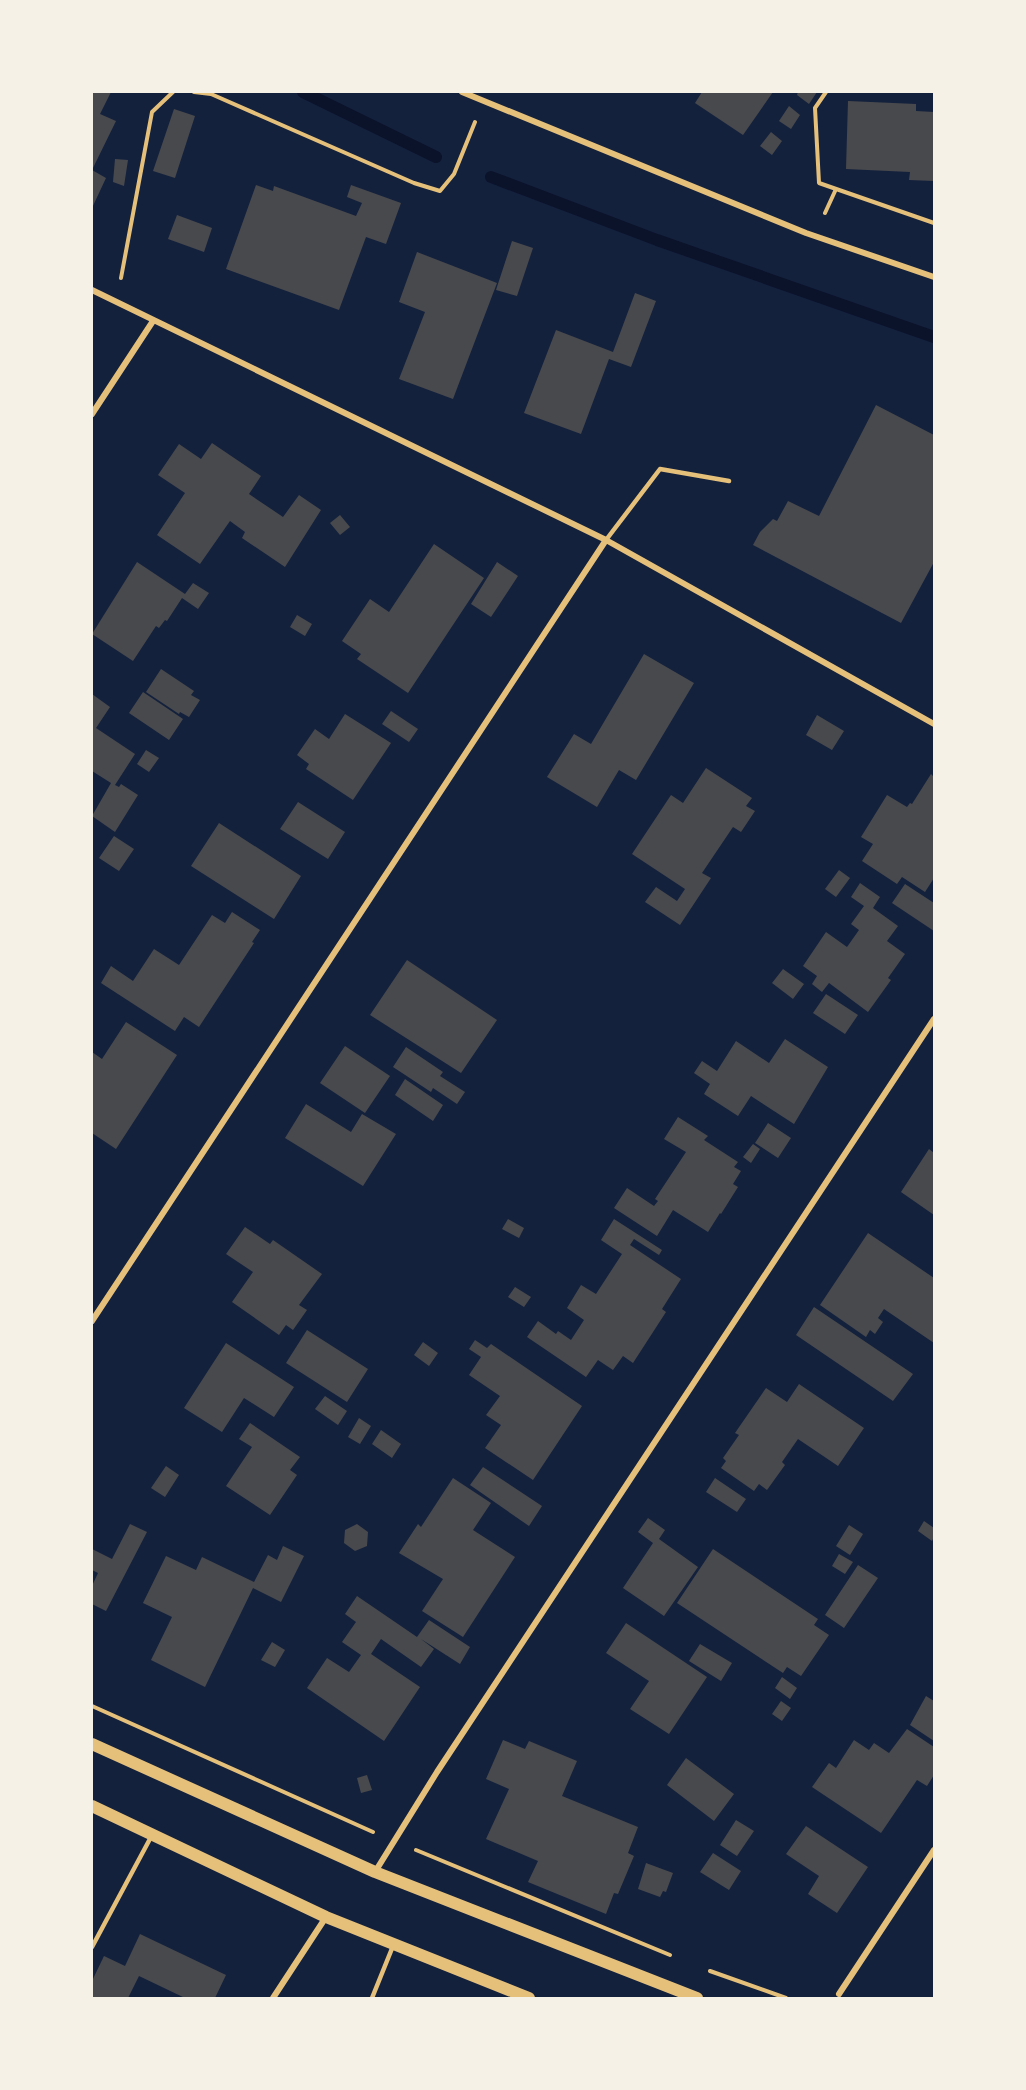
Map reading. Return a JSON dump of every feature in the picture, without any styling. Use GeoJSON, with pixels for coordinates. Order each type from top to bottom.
{"type":"FeatureCollection","features":[{"type":"Feature","properties":{"kind":"main road"},"geometry":{"type":"LineString","coordinates":[[92,1744],[375,1872],[697,1998]]}},
{"type":"Feature","properties":{"kind":"main road"},"geometry":{"type":"LineString","coordinates":[[92,1806],[326,1917],[529,1998]]}},
{"type":"Feature","properties":{"kind":"street"},"geometry":{"type":"LineString","coordinates":[[462,92],[815,237],[934,277]]}},
{"type":"Feature","properties":{"kind":"street"},"geometry":{"type":"LineString","coordinates":[[92,290],[606,540],[934,724]]}},
{"type":"Feature","properties":{"kind":"street"},"geometry":{"type":"LineString","coordinates":[[92,414],[153,321]]}},
{"type":"Feature","properties":{"kind":"street"},"geometry":{"type":"LineString","coordinates":[[92,1321],[606,540]]}},
{"type":"Feature","properties":{"kind":"street"},"geometry":{"type":"LineString","coordinates":[[375,1872],[436,1772],[934,1019]]}},
{"type":"Feature","properties":{"kind":"street"},"geometry":{"type":"LineString","coordinates":[[839,1994],[934,1850]]}},
{"type":"Feature","properties":{"kind":"street"},"geometry":{"type":"LineString","coordinates":[[273,1998],[326,1917]]}},
{"type":"Feature","properties":{"kind":"lane"},"geometry":{"type":"LineString","coordinates":[[606,540],[660,469],[729,481]]}},
{"type":"Feature","properties":{"kind":"lane"},"geometry":{"type":"LineString","coordinates":[[92,1947],[152,1834]]}},
{"type":"Feature","properties":{"kind":"lane"},"geometry":{"type":"LineString","coordinates":[[372,1998],[394,1944]]}},
{"type":"Feature","properties":{"kind":"path"},"geometry":{"type":"LineString","coordinates":[[117,303],[152,111],[173,92]]}},
{"type":"Feature","properties":{"kind":"path"},"geometry":{"type":"LineString","coordinates":[[194,92],[211,94],[414,183],[440,191],[454,174],[484,101]]}},
{"type":"Feature","properties":{"kind":"path"},"geometry":{"type":"LineString","coordinates":[[826,92],[815,108],[819,183],[934,223]]}},
{"type":"Feature","properties":{"kind":"path"},"geometry":{"type":"LineString","coordinates":[[92,1706],[394,1841],[671,1955]]}},
{"type":"Feature","properties":{"kind":"path"},"geometry":{"type":"LineString","coordinates":[[705,1969],[786,1998]]}},
{"type":"Feature","properties":{"kind":"building"},"geometry":{"type":"Polygon","coordinates":[[[92,92],[111,92],[100,114],[116,121],[92,170],[92,92]]]}},
{"type":"Feature","properties":{"kind":"building"},"geometry":{"type":"Polygon","coordinates":[[[702,92],[773,92],[743,135],[695,103],[702,92]]]}},
{"type":"Feature","properties":{"kind":"building"},"geometry":{"type":"Polygon","coordinates":[[[798,92],[817,92],[809,104],[797,95],[798,92]]]}},
{"type":"Feature","properties":{"kind":"building"},"geometry":{"type":"Polygon","coordinates":[[[848,101],[916,104],[916,111],[934,112],[934,181],[909,180],[910,172],[846,169],[848,101]]]}},
{"type":"Feature","properties":{"kind":"building"},"geometry":{"type":"Polygon","coordinates":[[[789,106],[800,115],[791,129],[779,121],[789,106]]]}},
{"type":"Feature","properties":{"kind":"building"},"geometry":{"type":"Polygon","coordinates":[[[174,109],[195,116],[175,178],[153,171],[174,109]]]}},
{"type":"Feature","properties":{"kind":"building"},"geometry":{"type":"Polygon","coordinates":[[[771,132],[782,141],[772,155],[760,146],[771,132]]]}},
{"type":"Feature","properties":{"kind":"building"},"geometry":{"type":"Polygon","coordinates":[[[115,159],[128,160],[124,186],[113,182],[115,159]]]}},
{"type":"Feature","properties":{"kind":"building"},"geometry":{"type":"Polygon","coordinates":[[[92,170],[106,178],[92,208],[92,170]]]}},
{"type":"Feature","properties":{"kind":"building"},"geometry":{"type":"Polygon","coordinates":[[[256,185],[273,191],[274,186],[356,216],[362,203],[347,197],[351,185],[401,203],[386,244],[366,237],[339,310],[226,269],[256,185]]]}},
{"type":"Feature","properties":{"kind":"building"},"geometry":{"type":"Polygon","coordinates":[[[177,215],[212,228],[204,252],[168,239],[177,215]]]}},
{"type":"Feature","properties":{"kind":"building"},"geometry":{"type":"Polygon","coordinates":[[[512,241],[533,248],[517,296],[496,290],[512,241]]]}},
{"type":"Feature","properties":{"kind":"building"},"geometry":{"type":"Polygon","coordinates":[[[417,252],[497,283],[453,399],[399,379],[425,312],[399,302],[417,252]]]}},
{"type":"Feature","properties":{"kind":"building"},"geometry":{"type":"Polygon","coordinates":[[[635,293],[656,301],[631,367],[609,359],[581,434],[524,413],[556,330],[613,352],[635,293]]]}},
{"type":"Feature","properties":{"kind":"building"},"geometry":{"type":"Polygon","coordinates":[[[876,405],[934,435],[934,562],[901,623],[753,545],[760,532],[773,519],[777,521],[788,501],[819,516],[876,405]]]}},
{"type":"Feature","properties":{"kind":"building"},"geometry":{"type":"Polygon","coordinates":[[[212,443],[261,476],[249,494],[283,517],[299,495],[321,510],[285,567],[242,538],[245,532],[230,521],[200,564],[157,535],[185,493],[158,475],[179,444],[201,459],[212,443]]]}},
{"type":"Feature","properties":{"kind":"building"},"geometry":{"type":"Polygon","coordinates":[[[340,515],[350,527],[340,535],[330,523],[340,515]]]}},
{"type":"Feature","properties":{"kind":"building"},"geometry":{"type":"Polygon","coordinates":[[[434,544],[484,578],[408,693],[357,659],[361,654],[342,641],[370,599],[389,612],[434,544]]]}},
{"type":"Feature","properties":{"kind":"building"},"geometry":{"type":"Polygon","coordinates":[[[137,562],[185,594],[193,583],[209,593],[198,609],[182,598],[167,621],[165,620],[159,628],[156,626],[133,661],[92,634],[137,562]]]}},
{"type":"Feature","properties":{"kind":"building"},"geometry":{"type":"Polygon","coordinates":[[[497,562],[518,576],[491,617],[471,604],[497,562]]]}},
{"type":"Feature","properties":{"kind":"building"},"geometry":{"type":"Polygon","coordinates":[[[297,615],[312,624],[305,636],[290,627],[297,615]]]}},
{"type":"Feature","properties":{"kind":"building"},"geometry":{"type":"Polygon","coordinates":[[[644,654],[694,683],[636,780],[619,770],[597,807],[547,777],[574,734],[591,744],[644,654]]]}},
{"type":"Feature","properties":{"kind":"building"},"geometry":{"type":"Polygon","coordinates":[[[161,669],[194,691],[191,695],[200,700],[189,717],[180,712],[179,714],[146,692],[161,669]]]}},
{"type":"Feature","properties":{"kind":"building"},"geometry":{"type":"Polygon","coordinates":[[[143,692],[183,719],[169,740],[129,713],[143,692]]]}},
{"type":"Feature","properties":{"kind":"building"},"geometry":{"type":"Polygon","coordinates":[[[92,694],[110,707],[96,728],[135,754],[115,785],[119,787],[121,784],[138,795],[115,832],[92,816],[111,783],[92,771],[92,694]]]}},
{"type":"Feature","properties":{"kind":"building"},"geometry":{"type":"Polygon","coordinates":[[[391,711],[418,729],[409,742],[382,724],[391,711]]]}},
{"type":"Feature","properties":{"kind":"building"},"geometry":{"type":"Polygon","coordinates":[[[345,714],[391,743],[353,800],[306,769],[309,764],[297,755],[315,729],[329,739],[345,714]]]}},
{"type":"Feature","properties":{"kind":"building"},"geometry":{"type":"Polygon","coordinates":[[[817,715],[844,731],[832,750],[806,735],[817,715]]]}},
{"type":"Feature","properties":{"kind":"building"},"geometry":{"type":"Polygon","coordinates":[[[146,750],[159,758],[149,772],[137,764],[146,750]]]}},
{"type":"Feature","properties":{"kind":"building"},"geometry":{"type":"Polygon","coordinates":[[[706,768],[752,798],[746,806],[755,811],[741,832],[733,827],[702,873],[711,878],[680,925],[645,902],[656,887],[677,901],[685,889],[632,854],[671,795],[683,803],[706,768]]]}},
{"type":"Feature","properties":{"kind":"building"},"geometry":{"type":"Polygon","coordinates":[[[931,774],[934,777],[934,878],[925,892],[902,877],[897,884],[862,861],[873,844],[861,837],[887,795],[907,807],[910,803],[912,804],[931,774]]]}},
{"type":"Feature","properties":{"kind":"building"},"geometry":{"type":"Polygon","coordinates":[[[298,802],[345,832],[328,859],[280,829],[298,802]]]}},
{"type":"Feature","properties":{"kind":"building"},"geometry":{"type":"Polygon","coordinates":[[[219,823],[301,876],[274,919],[191,866],[219,823]]]}},
{"type":"Feature","properties":{"kind":"building"},"geometry":{"type":"Polygon","coordinates":[[[114,836],[134,849],[119,871],[99,858],[114,836]]]}},
{"type":"Feature","properties":{"kind":"building"},"geometry":{"type":"Polygon","coordinates":[[[839,870],[850,878],[836,897],[825,889],[839,870]]]}},
{"type":"Feature","properties":{"kind":"building"},"geometry":{"type":"Polygon","coordinates":[[[860,883],[880,897],[873,908],[898,926],[887,941],[905,954],[888,978],[891,980],[868,1012],[829,983],[822,992],[812,984],[817,976],[803,966],[826,932],[847,947],[859,930],[851,924],[864,906],[851,897],[860,883]]]}},
{"type":"Feature","properties":{"kind":"building"},"geometry":{"type":"Polygon","coordinates":[[[905,884],[934,903],[934,931],[892,903],[905,884]]]}},
{"type":"Feature","properties":{"kind":"building"},"geometry":{"type":"Polygon","coordinates":[[[232,912],[260,930],[252,942],[254,943],[199,1027],[184,1017],[175,1031],[101,983],[111,966],[133,981],[154,949],[179,965],[212,915],[225,923],[232,912]]]}},
{"type":"Feature","properties":{"kind":"building"},"geometry":{"type":"Polygon","coordinates":[[[407,960],[497,1020],[461,1073],[370,1015],[407,960]]]}},
{"type":"Feature","properties":{"kind":"building"},"geometry":{"type":"Polygon","coordinates":[[[783,969],[804,984],[793,999],[772,983],[783,969]]]}},
{"type":"Feature","properties":{"kind":"building"},"geometry":{"type":"Polygon","coordinates":[[[826,994],[858,1015],[845,1034],[813,1013],[826,994]]]}},
{"type":"Feature","properties":{"kind":"building"},"geometry":{"type":"Polygon","coordinates":[[[126,1022],[177,1055],[116,1149],[92,1133],[92,1052],[102,1059],[126,1022]]]}},
{"type":"Feature","properties":{"kind":"building"},"geometry":{"type":"Polygon","coordinates":[[[785,1039],[828,1067],[794,1124],[751,1096],[738,1116],[704,1094],[710,1084],[694,1073],[702,1061],[717,1071],[736,1041],[769,1063],[785,1039]]]}},
{"type":"Feature","properties":{"kind":"building"},"geometry":{"type":"Polygon","coordinates":[[[345,1046],[390,1076],[365,1113],[320,1083],[345,1046]]]}},
{"type":"Feature","properties":{"kind":"building"},"geometry":{"type":"Polygon","coordinates":[[[406,1047],[443,1072],[440,1076],[465,1092],[457,1104],[433,1088],[431,1092],[393,1067],[406,1047]]]}},
{"type":"Feature","properties":{"kind":"building"},"geometry":{"type":"Polygon","coordinates":[[[405,1079],[443,1105],[433,1121],[395,1095],[405,1079]]]}},
{"type":"Feature","properties":{"kind":"building"},"geometry":{"type":"Polygon","coordinates":[[[306,1104],[351,1132],[362,1114],[396,1134],[363,1186],[285,1138],[306,1104]]]}},
{"type":"Feature","properties":{"kind":"building"},"geometry":{"type":"Polygon","coordinates":[[[678,1117],[708,1136],[704,1140],[738,1162],[734,1167],[741,1171],[733,1184],[738,1187],[708,1232],[673,1210],[657,1236],[614,1208],[627,1188],[654,1206],[658,1201],[655,1199],[686,1152],[664,1139],[678,1117]]]}},
{"type":"Feature","properties":{"kind":"building"},"geometry":{"type":"Polygon","coordinates":[[[768,1123],[791,1138],[778,1158],[755,1143],[768,1123]]]}},
{"type":"Feature","properties":{"kind":"building"},"geometry":{"type":"Polygon","coordinates":[[[753,1144],[760,1149],[751,1163],[743,1157],[753,1144]]]}},
{"type":"Feature","properties":{"kind":"building"},"geometry":{"type":"Polygon","coordinates":[[[929,1149],[934,1153],[934,1215],[901,1192],[929,1149]]]}},
{"type":"Feature","properties":{"kind":"building"},"geometry":{"type":"Polygon","coordinates":[[[508,1219],[524,1228],[519,1238],[502,1229],[508,1219]]]}},
{"type":"Feature","properties":{"kind":"building"},"geometry":{"type":"Polygon","coordinates":[[[614,1219],[662,1250],[659,1255],[634,1239],[630,1245],[681,1279],[662,1309],[666,1312],[633,1363],[623,1356],[613,1370],[598,1360],[586,1377],[527,1337],[538,1321],[556,1334],[558,1331],[571,1340],[584,1320],[567,1308],[581,1285],[596,1294],[622,1254],[601,1240],[614,1219]]]}},
{"type":"Feature","properties":{"kind":"building"},"geometry":{"type":"Polygon","coordinates":[[[245,1227],[270,1244],[273,1240],[322,1274],[299,1305],[307,1310],[293,1330],[286,1325],[279,1335],[232,1302],[253,1272],[226,1254],[245,1227]]]}},
{"type":"Feature","properties":{"kind":"building"},"geometry":{"type":"Polygon","coordinates":[[[868,1233],[934,1278],[934,1343],[884,1309],[878,1318],[883,1322],[875,1334],[870,1330],[866,1337],[820,1305],[868,1233]]]}},
{"type":"Feature","properties":{"kind":"building"},"geometry":{"type":"Polygon","coordinates":[[[515,1287],[531,1297],[524,1307],[508,1297],[515,1287]]]}},
{"type":"Feature","properties":{"kind":"building"},"geometry":{"type":"Polygon","coordinates":[[[814,1307],[913,1374],[893,1401],[796,1335],[814,1307]]]}},
{"type":"Feature","properties":{"kind":"building"},"geometry":{"type":"Polygon","coordinates":[[[307,1330],[368,1369],[347,1402],[286,1363],[307,1330]]]}},
{"type":"Feature","properties":{"kind":"building"},"geometry":{"type":"Polygon","coordinates":[[[475,1340],[487,1348],[491,1344],[582,1406],[533,1480],[485,1448],[501,1425],[486,1415],[500,1396],[469,1375],[481,1357],[469,1349],[475,1340]]]}},
{"type":"Feature","properties":{"kind":"building"},"geometry":{"type":"Polygon","coordinates":[[[423,1342],[438,1353],[429,1366],[414,1355],[423,1342]]]}},
{"type":"Feature","properties":{"kind":"building"},"geometry":{"type":"Polygon","coordinates":[[[226,1343],[294,1387],[274,1417],[244,1398],[222,1432],[184,1408],[226,1343]]]}},
{"type":"Feature","properties":{"kind":"building"},"geometry":{"type":"Polygon","coordinates":[[[799,1384],[864,1428],[838,1466],[798,1439],[782,1462],[785,1465],[767,1490],[759,1484],[754,1491],[721,1468],[726,1461],[723,1458],[739,1435],[735,1433],[766,1388],[787,1402],[799,1384]]]}},
{"type":"Feature","properties":{"kind":"building"},"geometry":{"type":"Polygon","coordinates":[[[325,1396],[347,1411],[338,1425],[315,1409],[325,1396]]]}},
{"type":"Feature","properties":{"kind":"building"},"geometry":{"type":"Polygon","coordinates":[[[359,1418],[371,1426],[360,1444],[348,1437],[359,1418]]]}},
{"type":"Feature","properties":{"kind":"building"},"geometry":{"type":"Polygon","coordinates":[[[250,1423],[300,1457],[290,1470],[297,1475],[270,1515],[226,1486],[252,1447],[239,1439],[250,1423]]]}},
{"type":"Feature","properties":{"kind":"building"},"geometry":{"type":"Polygon","coordinates":[[[381,1430],[401,1444],[392,1458],[372,1444],[381,1430]]]}},
{"type":"Feature","properties":{"kind":"building"},"geometry":{"type":"Polygon","coordinates":[[[166,1466],[179,1475],[165,1497],[151,1488],[166,1466]]]}},
{"type":"Feature","properties":{"kind":"building"},"geometry":{"type":"Polygon","coordinates":[[[483,1467],[542,1506],[529,1526],[470,1485],[483,1467]]]}},
{"type":"Feature","properties":{"kind":"building"},"geometry":{"type":"Polygon","coordinates":[[[453,1478],[491,1503],[473,1530],[515,1557],[463,1637],[422,1611],[443,1579],[399,1553],[418,1524],[421,1527],[453,1478]]]}},
{"type":"Feature","properties":{"kind":"building"},"geometry":{"type":"Polygon","coordinates":[[[715,1478],[746,1499],[737,1512],[706,1492],[715,1478]]]}},
{"type":"Feature","properties":{"kind":"building"},"geometry":{"type":"Polygon","coordinates":[[[648,1518],[665,1530],[659,1539],[698,1567],[664,1616],[623,1588],[653,1543],[638,1532],[648,1518]]]}},
{"type":"Feature","properties":{"kind":"building"},"geometry":{"type":"Polygon","coordinates":[[[924,1521],[934,1528],[932,1541],[918,1531],[924,1521]]]}},
{"type":"Feature","properties":{"kind":"building"},"geometry":{"type":"Polygon","coordinates":[[[130,1524],[147,1532],[106,1611],[92,1604],[92,1586],[98,1573],[92,1570],[92,1549],[112,1559],[130,1524]]]}},
{"type":"Feature","properties":{"kind":"building"},"geometry":{"type":"Polygon","coordinates":[[[357,1524],[368,1532],[367,1546],[355,1551],[344,1543],[345,1530],[357,1524]]]}},
{"type":"Feature","properties":{"kind":"building"},"geometry":{"type":"Polygon","coordinates":[[[849,1525],[863,1534],[850,1555],[836,1546],[849,1525]]]}},
{"type":"Feature","properties":{"kind":"building"},"geometry":{"type":"Polygon","coordinates":[[[283,1546],[304,1556],[281,1602],[253,1588],[205,1687],[151,1660],[172,1617],[143,1603],[166,1556],[196,1570],[202,1557],[254,1582],[268,1555],[277,1560],[283,1546]]]}},
{"type":"Feature","properties":{"kind":"building"},"geometry":{"type":"Polygon","coordinates":[[[713,1549],[818,1619],[814,1625],[829,1635],[801,1676],[787,1667],[783,1673],[677,1603],[713,1549]]]}},
{"type":"Feature","properties":{"kind":"building"},"geometry":{"type":"Polygon","coordinates":[[[839,1554],[853,1562],[845,1574],[832,1566],[839,1554]]]}},
{"type":"Feature","properties":{"kind":"building"},"geometry":{"type":"Polygon","coordinates":[[[858,1565],[878,1578],[844,1628],[825,1615],[858,1565]]]}},
{"type":"Feature","properties":{"kind":"building"},"geometry":{"type":"Polygon","coordinates":[[[357,1596],[417,1637],[429,1620],[470,1647],[460,1664],[421,1639],[434,1649],[421,1667],[381,1639],[371,1654],[420,1687],[384,1741],[307,1688],[327,1658],[349,1672],[361,1655],[342,1642],[356,1622],[345,1614],[357,1596]]]}},
{"type":"Feature","properties":{"kind":"building"},"geometry":{"type":"Polygon","coordinates":[[[626,1623],[707,1677],[669,1734],[630,1709],[649,1681],[606,1653],[626,1623]]]}},
{"type":"Feature","properties":{"kind":"building"},"geometry":{"type":"Polygon","coordinates":[[[272,1642],[285,1650],[275,1667],[261,1660],[272,1642]]]}},
{"type":"Feature","properties":{"kind":"building"},"geometry":{"type":"Polygon","coordinates":[[[700,1644],[732,1663],[721,1681],[689,1661],[700,1644]]]}},
{"type":"Feature","properties":{"kind":"building"},"geometry":{"type":"Polygon","coordinates":[[[782,1677],[797,1688],[790,1699],[775,1688],[782,1677]]]}},
{"type":"Feature","properties":{"kind":"building"},"geometry":{"type":"Polygon","coordinates":[[[926,1696],[934,1701],[934,1741],[910,1725],[926,1696]]]}},
{"type":"Feature","properties":{"kind":"building"},"geometry":{"type":"Polygon","coordinates":[[[781,1701],[791,1708],[782,1721],[772,1714],[781,1701]]]}},
{"type":"Feature","properties":{"kind":"building"},"geometry":{"type":"Polygon","coordinates":[[[907,1729],[934,1747],[934,1775],[927,1786],[917,1780],[881,1833],[812,1787],[829,1763],[836,1768],[854,1740],[869,1750],[874,1743],[889,1753],[907,1729]]]}},
{"type":"Feature","properties":{"kind":"building"},"geometry":{"type":"Polygon","coordinates":[[[503,1740],[525,1749],[529,1741],[577,1761],[562,1796],[638,1827],[628,1853],[634,1856],[618,1894],[614,1893],[606,1914],[528,1882],[538,1861],[486,1839],[509,1789],[486,1779],[503,1740]]]}},
{"type":"Feature","properties":{"kind":"building"},"geometry":{"type":"Polygon","coordinates":[[[686,1758],[734,1794],[714,1821],[667,1785],[686,1758]]]}},
{"type":"Feature","properties":{"kind":"building"},"geometry":{"type":"Polygon","coordinates":[[[367,1775],[372,1790],[361,1793],[357,1778],[367,1775]]]}},
{"type":"Feature","properties":{"kind":"building"},"geometry":{"type":"Polygon","coordinates":[[[736,1820],[754,1831],[737,1856],[720,1845],[736,1820]]]}},
{"type":"Feature","properties":{"kind":"building"},"geometry":{"type":"Polygon","coordinates":[[[806,1826],[868,1867],[837,1913],[808,1894],[819,1876],[786,1854],[806,1826]]]}},
{"type":"Feature","properties":{"kind":"building"},"geometry":{"type":"Polygon","coordinates":[[[713,1853],[741,1871],[729,1890],[700,1872],[713,1853]]]}},
{"type":"Feature","properties":{"kind":"building"},"geometry":{"type":"Polygon","coordinates":[[[646,1863],[673,1873],[666,1892],[663,1891],[660,1897],[638,1889],[646,1863]]]}},
{"type":"Feature","properties":{"kind":"building"},"geometry":{"type":"Polygon","coordinates":[[[140,1934],[226,1975],[215,1998],[185,1998],[139,1976],[128,1998],[92,1998],[92,1981],[104,1956],[125,1966],[140,1934]]]}},
{"type":"Feature","properties":{"kind":"waterway"},"geometry":{"type":"LineString","coordinates":[[303,92],[436,157]]}},
{"type":"Feature","properties":{"kind":"waterway"},"geometry":{"type":"LineString","coordinates":[[491,177],[657,240],[934,337]]}}]}
